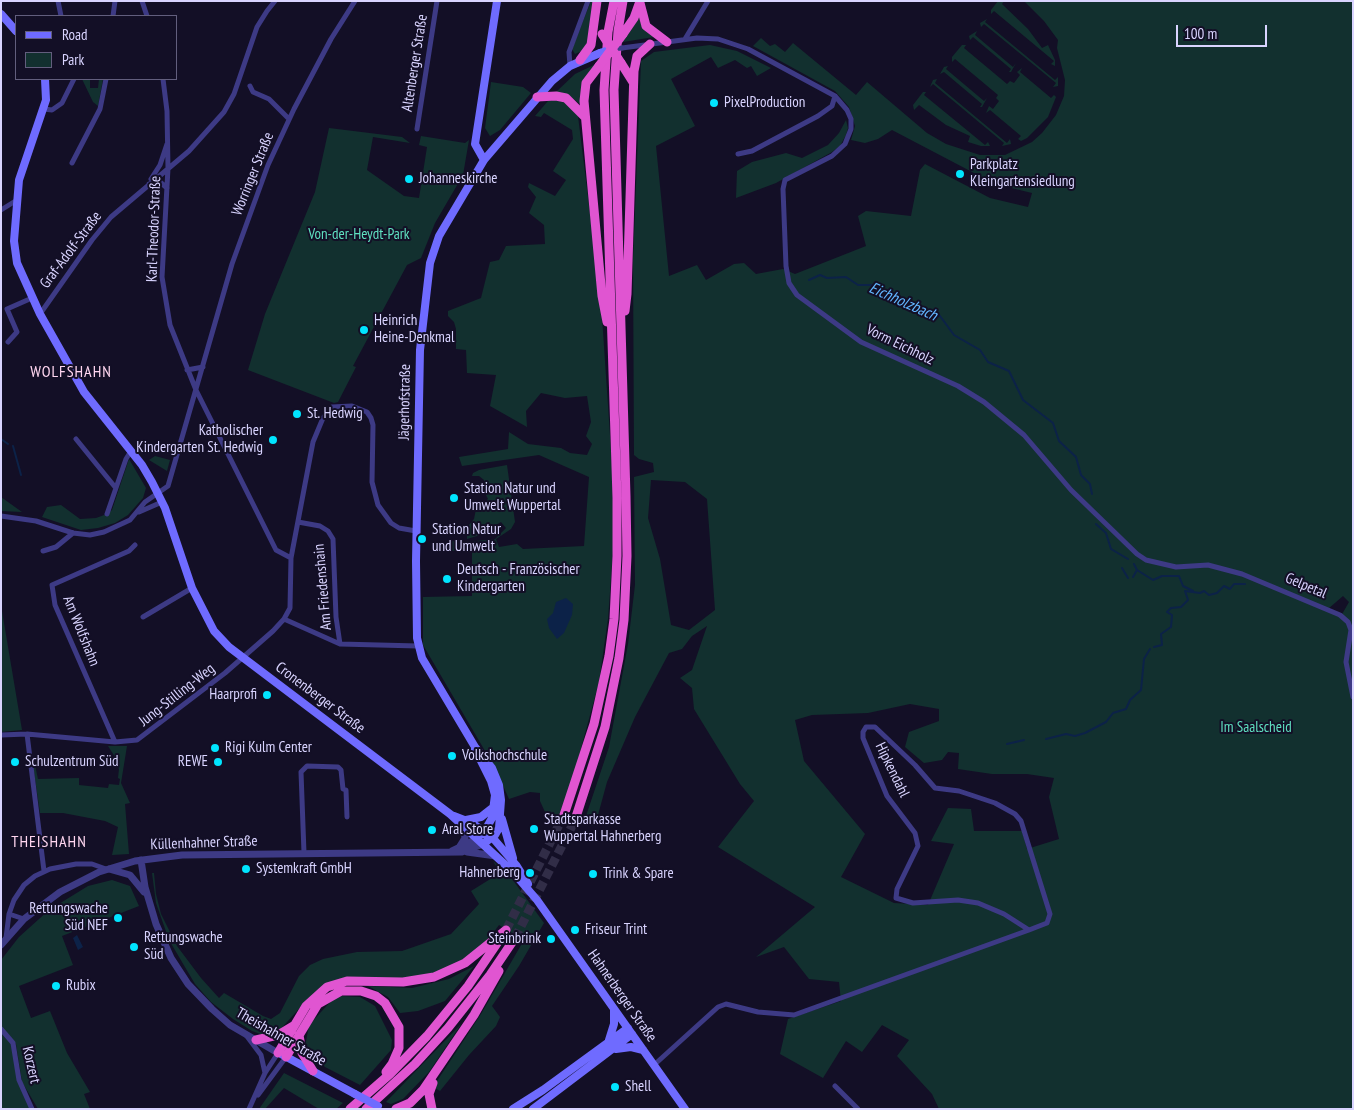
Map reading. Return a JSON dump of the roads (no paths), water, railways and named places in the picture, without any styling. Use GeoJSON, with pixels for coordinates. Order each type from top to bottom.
{"type":"FeatureCollection","features":[{"type":"Feature","properties":{"kind":"highway"},"geometry":{"type":"LineString","coordinates":[[580,60],[591,45],[597,1]]}},
{"type":"Feature","properties":{"kind":"highway"},"geometry":{"type":"LineString","coordinates":[[564,815],[594,724],[609,656],[614,619],[617,556],[604,90],[608,32],[614,1]]}},
{"type":"Feature","properties":{"kind":"highway"},"geometry":{"type":"LineString","coordinates":[[575,820],[605,726],[619,658],[624,620],[627,556],[614,82],[618,31],[624,1]]}},
{"type":"Feature","properties":{"kind":"highway"},"geometry":{"type":"LineString","coordinates":[[612,338],[602,296],[584,116],[584,95],[586,83],[634,18],[640,2]]}},
{"type":"Feature","properties":{"kind":"highway"},"geometry":{"type":"LineString","coordinates":[[640,2],[646,26],[667,42]]}},
{"type":"Feature","properties":{"kind":"highway"},"geometry":{"type":"LineString","coordinates":[[595,21],[634,84]]}},
{"type":"Feature","properties":{"kind":"highway"},"geometry":{"type":"LineString","coordinates":[[621,334],[627,294],[636,59],[650,44]]}},
{"type":"Feature","properties":{"kind":"highway"},"geometry":{"type":"LineString","coordinates":[[537,97],[556,96],[566,98],[584,116]]}},
{"type":"Feature","properties":{"kind":"highway"},"geometry":{"type":"LineString","coordinates":[[282,1055],[295,1024],[309,1002],[327,987],[347,981],[403,982],[434,977],[465,963],[506,930],[468,986],[441,1020],[408,1056],[350,1109]]}},
{"type":"Feature","properties":{"kind":"highway"},"geometry":{"type":"LineString","coordinates":[[366,1109],[415,1064],[444,1033],[490,975],[515,938],[487,993],[438,1069],[417,1097],[396,1109]]}},
{"type":"Feature","properties":{"kind":"highway"},"geometry":{"type":"LineString","coordinates":[[282,1055],[312,1012],[332,995],[348,990],[361,991],[381,999],[395,1017],[400,1040],[392,1064],[370,1092]]}},
{"type":"Feature","properties":{"kind":"highway"},"geometry":{"type":"LineString","coordinates":[[256,1040],[278,1035],[295,1024]]}},
{"type":"Feature","properties":{"kind":"highway"},"geometry":{"type":"LineString","coordinates":[[299,1033],[298,1041],[302,1053],[313,1071]]}},
{"type":"Feature","properties":{"kind":"highway"},"geometry":{"type":"LineString","coordinates":[[432,1109],[429,1094],[438,1069]]}},
{"type":"Feature","properties":{"kind":"main road"},"geometry":{"type":"LineString","coordinates":[[484,160],[475,144],[497,1]]}},
{"type":"Feature","properties":{"kind":"main road"},"geometry":{"type":"LineString","coordinates":[[1,14],[15,30]]}},
{"type":"Feature","properties":{"kind":"main road","name":"Jägerhofstraße"},"geometry":{"type":"LineString","coordinates":[[482,829],[491,822],[495,806],[494,788],[474,747],[422,658],[418,646],[416,531],[420,350],[430,263],[439,236],[484,160],[537,97],[570,66],[580,60],[612,49]]}},
{"type":"Feature","properties":{"kind":"main road","name":"Cronenberger Straße"},"geometry":{"type":"LineString","coordinates":[[45,80],[46,100],[44,109],[23,164],[17,200],[14,251],[17,263],[40,314],[92,404],[142,465],[158,494],[192,588],[214,631],[229,647],[450,814],[465,823],[494,834]]}},
{"type":"Feature","properties":{"kind":"main road","name":"Jägerhofstraße"},"geometry":{"type":"LineString","coordinates":[[474,747],[487,760],[496,776],[501,793],[500,814],[494,834]]}},
{"type":"Feature","properties":{"kind":"main road"},"geometry":{"type":"LineString","coordinates":[[465,823],[481,817],[495,806]]}},
{"type":"Feature","properties":{"kind":"main road"},"geometry":{"type":"LineString","coordinates":[[500,814],[516,864]]}},
{"type":"Feature","properties":{"kind":"main road","name":"Cronenberger Straße"},"geometry":{"type":"LineString","coordinates":[[465,823],[479,843]]}},
{"type":"Feature","properties":{"kind":"main road"},"geometry":{"type":"LineString","coordinates":[[479,843],[482,829]]}},
{"type":"Feature","properties":{"kind":"main road"},"geometry":{"type":"LineString","coordinates":[[479,843],[494,834]]}},
{"type":"Feature","properties":{"kind":"main road","name":"Hahnerberger Straße"},"geometry":{"type":"LineString","coordinates":[[494,834],[500,845],[516,864],[537,900],[685,1109]]}},
{"type":"Feature","properties":{"kind":"main road","name":"Hahnerberger Straße"},"geometry":{"type":"LineString","coordinates":[[479,843],[496,856],[537,900]]}},
{"type":"Feature","properties":{"kind":"main road"},"geometry":{"type":"LineString","coordinates":[[608,1042],[614,1024],[614,1008]]}},
{"type":"Feature","properties":{"kind":"main road"},"geometry":{"type":"LineString","coordinates":[[513,1109],[543,1090],[608,1042],[630,1031]]}},
{"type":"Feature","properties":{"kind":"main road"},"geometry":{"type":"LineString","coordinates":[[533,1109],[613,1050],[630,1031]]}},
{"type":"Feature","properties":{"kind":"main road"},"geometry":{"type":"LineString","coordinates":[[613,1050],[631,1047],[643,1050]]}},
{"type":"Feature","properties":{"kind":"main road","name":"Theishahner Straße"},"geometry":{"type":"LineString","coordinates":[[282,1055],[380,1108]]}},
{"type":"Feature","properties":{"kind":"main road"},"geometry":{"type":"LineString","coordinates":[[582,1061],[588,1062],[588,1068]]}},
{"type":"Feature","properties":{"kind":"street"},"geometry":{"type":"LineString","coordinates":[[58,1],[61,15]]}},
{"type":"Feature","properties":{"kind":"street"},"geometry":{"type":"LineString","coordinates":[[113,15],[115,1]]}},
{"type":"Feature","properties":{"kind":"street"},"geometry":{"type":"LineString","coordinates":[[142,1],[147,15]]}},
{"type":"Feature","properties":{"kind":"street","name":"Graf-Adolf-Straße"},"geometry":{"type":"LineString","coordinates":[[40,314],[92,240],[111,217],[183,156],[224,112],[234,94],[257,27],[266,11],[275,1]]}},
{"type":"Feature","properties":{"kind":"street","name":"Worringer Straße"},"geometry":{"type":"LineString","coordinates":[[136,514],[145,502],[158,494],[170,480],[232,264],[268,165],[289,119],[332,39],[355,1]]}},
{"type":"Feature","properties":{"kind":"street","name":"Altenberger Straße"},"geometry":{"type":"LineString","coordinates":[[417,129],[437,1]]}},
{"type":"Feature","properties":{"kind":"street"},"geometry":{"type":"LineString","coordinates":[[570,66],[569,52],[588,1]]}},
{"type":"Feature","properties":{"kind":"street"},"geometry":{"type":"LineString","coordinates":[[685,39],[708,1]]}},
{"type":"Feature","properties":{"kind":"street","name":"Vorm Eichholz"},"geometry":{"type":"LineString","coordinates":[[612,49],[706,37],[736,43],[835,96],[847,110],[850,119],[851,129],[845,144],[832,156],[785,180],[783,189],[786,266],[790,283],[797,296],[861,342],[958,386],[984,402],[1024,435],[1071,490],[1137,554],[1153,562],[1176,567]]}},
{"type":"Feature","properties":{"kind":"street"},"geometry":{"type":"LineString","coordinates":[[44,109],[58,108],[74,80]]}},
{"type":"Feature","properties":{"kind":"street"},"geometry":{"type":"LineString","coordinates":[[72,163],[85,142],[100,109],[106,80]]}},
{"type":"Feature","properties":{"kind":"street","name":"Karl-Theodor-Straße"},"geometry":{"type":"LineString","coordinates":[[163,80],[168,140],[168,168],[162,253],[165,301],[170,325],[196,390],[276,550],[291,558]]}},
{"type":"Feature","properties":{"kind":"street"},"geometry":{"type":"LineString","coordinates":[[250,86],[253,92],[269,99],[289,119]]}},
{"type":"Feature","properties":{"kind":"street"},"geometry":{"type":"LineString","coordinates":[[738,154],[752,151],[818,116],[832,106],[835,96]]}},
{"type":"Feature","properties":{"kind":"street"},"geometry":{"type":"LineString","coordinates":[[148,184],[160,165],[168,140]]}},
{"type":"Feature","properties":{"kind":"street"},"geometry":{"type":"LineString","coordinates":[[168,151],[171,155],[183,156]]}},
{"type":"Feature","properties":{"kind":"street"},"geometry":{"type":"LineString","coordinates":[[148,184],[160,182],[166,188]]}},
{"type":"Feature","properties":{"kind":"street"},"geometry":{"type":"LineString","coordinates":[[1,210],[17,200]]}},
{"type":"Feature","properties":{"kind":"street"},"geometry":{"type":"LineString","coordinates":[[8,342],[18,332],[7,309],[32,298]]}},
{"type":"Feature","properties":{"kind":"street"},"geometry":{"type":"LineString","coordinates":[[187,370],[203,367]]}},
{"type":"Feature","properties":{"kind":"street","name":"Am Friedenshain"},"geometry":{"type":"LineString","coordinates":[[416,531],[400,528],[391,523],[378,505],[372,482],[373,425],[367,412],[352,406],[332,408],[323,418],[313,442],[291,558],[290,608],[284,619],[340,644],[418,646]]}},
{"type":"Feature","properties":{"kind":"street"},"geometry":{"type":"LineString","coordinates":[[76,439],[116,488]]}},
{"type":"Feature","properties":{"kind":"street"},"geometry":{"type":"LineString","coordinates":[[107,514],[131,452]]}},
{"type":"Feature","properties":{"kind":"street"},"geometry":{"type":"LineString","coordinates":[[1,516],[36,521],[73,534],[90,535],[119,526],[136,514],[162,502]]}},
{"type":"Feature","properties":{"kind":"street","name":"Am Friedenshain"},"geometry":{"type":"LineString","coordinates":[[298,522],[320,526],[328,531],[333,540],[336,617],[340,644]]}},
{"type":"Feature","properties":{"kind":"street"},"geometry":{"type":"LineString","coordinates":[[43,551],[56,547],[73,534]]}},
{"type":"Feature","properties":{"kind":"street","name":"Am Wolfshahn"},"geometry":{"type":"LineString","coordinates":[[115,742],[55,604],[52,585],[129,551],[135,545]]}},
{"type":"Feature","properties":{"kind":"street","name":"Gelpetal"},"geometry":{"type":"LineString","coordinates":[[1176,567],[1208,565],[1242,574],[1340,615],[1348,622],[1351,630],[1346,662],[1353,697]]}},
{"type":"Feature","properties":{"kind":"street"},"geometry":{"type":"LineString","coordinates":[[143,616],[192,588]]}},
{"type":"Feature","properties":{"kind":"street"},"geometry":{"type":"LineString","coordinates":[[243,657],[284,619]]}},
{"type":"Feature","properties":{"kind":"street","name":"Jung-Stilling-Weg"},"geometry":{"type":"LineString","coordinates":[[1,735],[27,734],[115,742],[137,740],[243,657]]}},
{"type":"Feature","properties":{"kind":"street","name":"Hipkendahl"},"geometry":{"type":"LineString","coordinates":[[654,1066],[718,1007],[726,1004],[758,1012],[794,1015],[1029,930],[1047,923],[1050,914],[1021,821],[1015,814],[996,804],[959,791],[935,788],[915,765],[875,727],[866,727],[863,732],[863,738],[887,796],[915,833],[918,846],[897,890],[896,898],[913,902],[958,900],[978,903],[1004,914],[1029,930]]}},
{"type":"Feature","properties":{"kind":"street"},"geometry":{"type":"LineString","coordinates":[[27,734],[44,871]]}},
{"type":"Feature","properties":{"kind":"street"},"geometry":{"type":"LineString","coordinates":[[304,853],[301,772],[307,766],[329,765],[338,767],[341,770],[343,788],[346,790],[347,818]]}},
{"type":"Feature","properties":{"kind":"street"},"geometry":{"type":"LineString","coordinates":[[461,849],[465,838],[465,823]]}},
{"type":"Feature","properties":{"kind":"street"},"geometry":{"type":"LineString","coordinates":[[461,849],[479,843]]}},
{"type":"Feature","properties":{"kind":"street"},"geometry":{"type":"LineString","coordinates":[[461,849],[496,856]]}},
{"type":"Feature","properties":{"kind":"street","name":"Küllenhahner Straße"},"geometry":{"type":"LineString","coordinates":[[1,945],[24,919],[60,892],[106,869],[141,860],[182,855],[452,851],[461,849]]}},
{"type":"Feature","properties":{"kind":"street","name":"Theishahner Straße"},"geometry":{"type":"LineString","coordinates":[[141,860],[148,896],[164,944],[182,975],[212,1009],[246,1035],[282,1055]]}},
{"type":"Feature","properties":{"kind":"street","name":"Küllenhahner Straße"},"geometry":{"type":"LineString","coordinates":[[6,938],[9,914],[18,892],[44,871],[76,864],[92,864],[106,869]]}},
{"type":"Feature","properties":{"kind":"street"},"geometry":{"type":"LineString","coordinates":[[106,869],[130,875],[148,896]]}},
{"type":"Feature","properties":{"kind":"street"},"geometry":{"type":"LineString","coordinates":[[9,914],[24,919]]}},
{"type":"Feature","properties":{"kind":"street","name":"Korzert"},"geometry":{"type":"LineString","coordinates":[[1,1029],[14,1044],[19,1080],[32,1109]]}},
{"type":"Feature","properties":{"kind":"street"},"geometry":{"type":"LineString","coordinates":[[246,1035],[261,1056],[265,1073]]}},
{"type":"Feature","properties":{"kind":"street"},"geometry":{"type":"LineString","coordinates":[[256,1097],[265,1073],[282,1055]]}},
{"type":"Feature","properties":{"kind":"street"},"geometry":{"type":"LineString","coordinates":[[249,1109],[282,1055]]}},
{"type":"Feature","properties":{"kind":"street"},"geometry":{"type":"LineString","coordinates":[[835,1086],[858,1109]]}},
{"type":"Feature","properties":{"kind":"water"},"geometry":{"type":"Polygon","coordinates":[[[566,598],[573,604],[572,615],[564,633],[557,639],[549,628],[547,619],[553,613],[556,602],[566,598]]]}},
{"type":"Feature","properties":{"kind":"water"},"geometry":{"type":"Polygon","coordinates":[[[77,935],[83,947],[78,950],[73,938],[77,935]]]}},
{"type":"Feature","properties":{"kind":"waterway","name":"Eichholzbach"},"geometry":{"type":"LineString","coordinates":[[809,280],[820,275],[827,278],[846,277],[858,285],[872,285],[882,293],[887,292],[901,303],[912,304],[940,316],[954,335],[980,350],[988,362],[1009,371],[1023,400],[1053,423],[1059,441],[1076,457],[1081,475],[1090,484],[1092,494]]}},
{"type":"Feature","properties":{"kind":"waterway"},"geometry":{"type":"LineString","coordinates":[[1,439],[8,444]]}},
{"type":"Feature","properties":{"kind":"waterway"},"geometry":{"type":"LineString","coordinates":[[13,446],[21,475]]}},
{"type":"Feature","properties":{"kind":"waterway","name":"Eichholzbach"},"geometry":{"type":"LineString","coordinates":[[1096,524],[1106,533],[1111,549],[1128,559]]}},
{"type":"Feature","properties":{"kind":"waterway"},"geometry":{"type":"LineString","coordinates":[[1134,564],[1137,570],[1153,580],[1162,576],[1179,576],[1183,586],[1193,591]]}},
{"type":"Feature","properties":{"kind":"waterway"},"geometry":{"type":"LineString","coordinates":[[1122,568],[1128,578]]}},
{"type":"Feature","properties":{"kind":"waterway"},"geometry":{"type":"LineString","coordinates":[[1133,577],[1137,570]]}},
{"type":"Feature","properties":{"kind":"waterway"},"geometry":{"type":"LineString","coordinates":[[1154,647],[1162,645],[1161,634],[1171,627],[1172,615],[1167,612],[1171,608],[1181,607],[1188,600],[1185,591],[1200,593],[1204,591],[1209,595],[1217,593],[1224,586],[1230,589],[1234,584],[1245,584]]}},
{"type":"Feature","properties":{"kind":"waterway"},"geometry":{"type":"LineString","coordinates":[[1046,739],[1066,734],[1075,736],[1085,733],[1106,722],[1113,713],[1126,709],[1130,700],[1141,690],[1144,659],[1150,649]]}},
{"type":"Feature","properties":{"kind":"waterway"},"geometry":{"type":"LineString","coordinates":[[1007,744],[1024,740]]}},
{"type":"Feature","properties":{"kind":"tunnel"},"geometry":{"type":"LineString","coordinates":[[506,930],[564,815]]}},
{"type":"Feature","properties":{"kind":"tunnel"},"geometry":{"type":"LineString","coordinates":[[515,938],[575,820]]}},
{"type":"Feature","properties":{"kind":"place","name":"PixelProduction"},"geometry":{"type":"Point","coordinates":[714,103]}},
{"type":"Feature","properties":{"kind":"place","name":"Parkplatz Kleingartensiedlung"},"geometry":{"type":"Point","coordinates":[960,174]}},
{"type":"Feature","properties":{"kind":"place","name":"Johanneskirche"},"geometry":{"type":"Point","coordinates":[409,179]}},
{"type":"Feature","properties":{"kind":"place","name":"Heinrich Heine-Denkmal"},"geometry":{"type":"Point","coordinates":[364,330]}},
{"type":"Feature","properties":{"kind":"place","name":"St. Hedwig"},"geometry":{"type":"Point","coordinates":[297,414]}},
{"type":"Feature","properties":{"kind":"place","name":"Katholischer Kindergarten St. Hedwig"},"geometry":{"type":"Point","coordinates":[273,440]}},
{"type":"Feature","properties":{"kind":"place","name":"Station Natur und Umwelt Wuppertal"},"geometry":{"type":"Point","coordinates":[454,498]}},
{"type":"Feature","properties":{"kind":"place","name":"Station Natur und Umwelt"},"geometry":{"type":"Point","coordinates":[422,539]}},
{"type":"Feature","properties":{"kind":"place","name":"Deutsch - Französischer Kindergarten"},"geometry":{"type":"Point","coordinates":[447,579]}},
{"type":"Feature","properties":{"kind":"place","name":"Haarprofi"},"geometry":{"type":"Point","coordinates":[267,695]}},
{"type":"Feature","properties":{"kind":"place","name":"Rigi Kulm Center"},"geometry":{"type":"Point","coordinates":[215,748]}},
{"type":"Feature","properties":{"kind":"place","name":"Volkshochschule"},"geometry":{"type":"Point","coordinates":[452,756]}},
{"type":"Feature","properties":{"kind":"place","name":"Schulzentrum Süd"},"geometry":{"type":"Point","coordinates":[15,762]}},
{"type":"Feature","properties":{"kind":"place","name":"REWE"},"geometry":{"type":"Point","coordinates":[218,762]}},
{"type":"Feature","properties":{"kind":"place","name":"Stadtsparkasse Wuppertal Hahnerberg"},"geometry":{"type":"Point","coordinates":[534,829]}},
{"type":"Feature","properties":{"kind":"place","name":"Aral Store"},"geometry":{"type":"Point","coordinates":[432,830]}},
{"type":"Feature","properties":{"kind":"place","name":"Systemkraft GmbH"},"geometry":{"type":"Point","coordinates":[246,869]}},
{"type":"Feature","properties":{"kind":"place","name":"Hahnerberg"},"geometry":{"type":"Point","coordinates":[530,873]}},
{"type":"Feature","properties":{"kind":"place","name":"Trink & Spare"},"geometry":{"type":"Point","coordinates":[593,874]}},
{"type":"Feature","properties":{"kind":"place","name":"Rettungswache Süd NEF"},"geometry":{"type":"Point","coordinates":[118,918]}},
{"type":"Feature","properties":{"kind":"place","name":"Friseur Trint"},"geometry":{"type":"Point","coordinates":[575,930]}},
{"type":"Feature","properties":{"kind":"place","name":"Steinbrink"},"geometry":{"type":"Point","coordinates":[551,939]}},
{"type":"Feature","properties":{"kind":"place","name":"Rettungswache Süd"},"geometry":{"type":"Point","coordinates":[134,947]}},
{"type":"Feature","properties":{"kind":"place","name":"Rubix"},"geometry":{"type":"Point","coordinates":[56,986]}},
{"type":"Feature","properties":{"kind":"place","name":"Shell"},"geometry":{"type":"Point","coordinates":[615,1087]}},
{"type":"Feature","properties":{"kind":"district","name":"WOLFSHAHN"},"geometry":{"type":"Point","coordinates":[71,372]}},
{"type":"Feature","properties":{"kind":"district","name":"THEISHAHN"},"geometry":{"type":"Point","coordinates":[49,842]}},
{"type":"Feature","properties":{"kind":"park label","name":"Von-der-Heydt-Park"},"geometry":{"type":"Point","coordinates":[359,235]}},
{"type":"Feature","properties":{"kind":"park label","name":"Im Saalscheid"},"geometry":{"type":"Point","coordinates":[1256,728]}}]}
